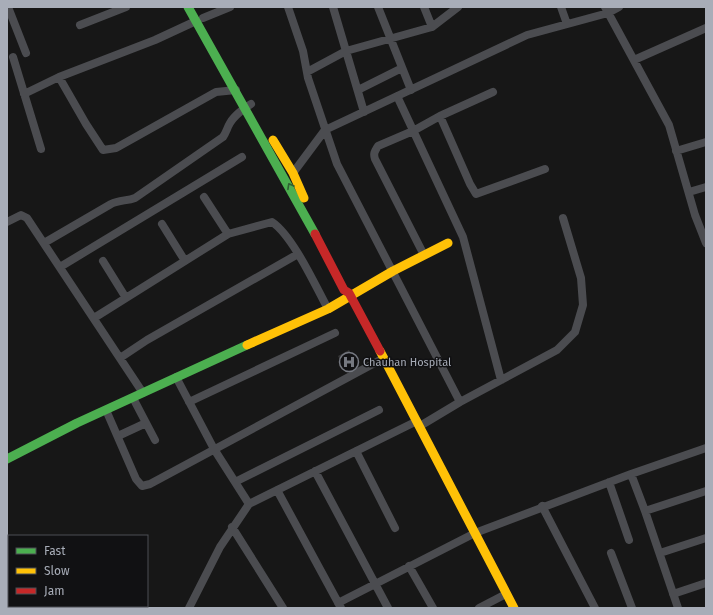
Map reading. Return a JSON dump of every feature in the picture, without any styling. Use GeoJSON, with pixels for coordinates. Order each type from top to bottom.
{"type":"FeatureCollection","features":[{"type":"Feature","properties":{"kind":"street"},"geometry":{"type":"LineString","coordinates":[[8,7],[26,54]]}},
{"type":"Feature","properties":{"kind":"street"},"geometry":{"type":"LineString","coordinates":[[80,25],[126,7]]}},
{"type":"Feature","properties":{"kind":"street"},"geometry":{"type":"LineString","coordinates":[[188,7],[200,19],[248,106],[344,290],[349,294],[384,358],[514,608]]}},
{"type":"Feature","properties":{"kind":"street"},"geometry":{"type":"LineString","coordinates":[[197,7],[200,19],[236,90],[293,173],[307,204],[350,288],[349,294]]}},
{"type":"Feature","properties":{"kind":"street"},"geometry":{"type":"LineString","coordinates":[[24,94],[59,77],[155,40],[230,7]]}},
{"type":"Feature","properties":{"kind":"street"},"geometry":{"type":"LineString","coordinates":[[288,7],[303,51],[307,72],[325,130],[337,164],[460,402]]}},
{"type":"Feature","properties":{"kind":"street"},"geometry":{"type":"LineString","coordinates":[[333,7],[364,112]]}},
{"type":"Feature","properties":{"kind":"street"},"geometry":{"type":"LineString","coordinates":[[378,7],[411,90]]}},
{"type":"Feature","properties":{"kind":"street"},"geometry":{"type":"LineString","coordinates":[[424,7],[432,27]]}},
{"type":"Feature","properties":{"kind":"street"},"geometry":{"type":"LineString","coordinates":[[307,72],[346,51],[432,27],[458,7]]}},
{"type":"Feature","properties":{"kind":"street"},"geometry":{"type":"LineString","coordinates":[[561,7],[567,24]]}},
{"type":"Feature","properties":{"kind":"street"},"geometry":{"type":"LineString","coordinates":[[293,173],[325,130],[527,36],[619,7]]}},
{"type":"Feature","properties":{"kind":"street"},"geometry":{"type":"LineString","coordinates":[[606,10],[669,125],[695,215],[706,243]]}},
{"type":"Feature","properties":{"kind":"street"},"geometry":{"type":"LineString","coordinates":[[634,60],[706,28]]}},
{"type":"Feature","properties":{"kind":"street"},"geometry":{"type":"LineString","coordinates":[[13,57],[41,149]]}},
{"type":"Feature","properties":{"kind":"street"},"geometry":{"type":"LineString","coordinates":[[358,90],[402,68]]}},
{"type":"Feature","properties":{"kind":"street"},"geometry":{"type":"LineString","coordinates":[[59,77],[103,150],[116,148],[216,92],[236,90]]}},
{"type":"Feature","properties":{"kind":"street"},"geometry":{"type":"LineString","coordinates":[[424,255],[398,206],[374,154],[378,146],[413,131],[440,116],[493,92]]}},
{"type":"Feature","properties":{"kind":"street"},"geometry":{"type":"LineString","coordinates":[[397,96],[463,237],[502,380]]}},
{"type":"Feature","properties":{"kind":"street"},"geometry":{"type":"LineString","coordinates":[[44,243],[117,201],[135,198],[222,137],[227,132],[230,122],[248,106]]}},
{"type":"Feature","properties":{"kind":"street"},"geometry":{"type":"LineString","coordinates":[[440,116],[470,184],[476,194],[545,169]]}},
{"type":"Feature","properties":{"kind":"street"},"geometry":{"type":"LineString","coordinates":[[676,151],[706,142]]}},
{"type":"Feature","properties":{"kind":"street"},"geometry":{"type":"LineString","coordinates":[[60,267],[242,157]]}},
{"type":"Feature","properties":{"kind":"street"},"geometry":{"type":"LineString","coordinates":[[688,192],[706,187]]}},
{"type":"Feature","properties":{"kind":"street"},"geometry":{"type":"LineString","coordinates":[[204,197],[228,234]]}},
{"type":"Feature","properties":{"kind":"street"},"geometry":{"type":"LineString","coordinates":[[8,220],[21,215],[27,218],[143,393]]}},
{"type":"Feature","properties":{"kind":"street"},"geometry":{"type":"LineString","coordinates":[[189,608],[220,547],[248,504],[356,451],[418,424],[502,380],[557,350],[575,332],[583,306],[581,278],[564,218]]}},
{"type":"Feature","properties":{"kind":"street"},"geometry":{"type":"LineString","coordinates":[[94,318],[228,234],[272,222],[279,227],[298,254],[328,309]]}},
{"type":"Feature","properties":{"kind":"street"},"geometry":{"type":"LineString","coordinates":[[162,224],[185,261]]}},
{"type":"Feature","properties":{"kind":"street"},"geometry":{"type":"LineString","coordinates":[[7,459],[176,377],[328,309],[349,294],[448,243]]}},
{"type":"Feature","properties":{"kind":"street"},"geometry":{"type":"LineString","coordinates":[[120,358],[147,340],[298,254]]}},
{"type":"Feature","properties":{"kind":"street"},"geometry":{"type":"LineString","coordinates":[[103,261],[126,298]]}},
{"type":"Feature","properties":{"kind":"street"},"geometry":{"type":"LineString","coordinates":[[189,402],[335,333]]}},
{"type":"Feature","properties":{"kind":"street"},"geometry":{"type":"LineString","coordinates":[[106,410],[136,479],[142,486],[150,484],[214,448],[384,358]]}},
{"type":"Feature","properties":{"kind":"street"},"geometry":{"type":"LineString","coordinates":[[176,377],[214,448],[248,504]]}},
{"type":"Feature","properties":{"kind":"street"},"geometry":{"type":"LineString","coordinates":[[133,398],[155,440]]}},
{"type":"Feature","properties":{"kind":"street"},"geometry":{"type":"LineString","coordinates":[[235,482],[380,410]]}},
{"type":"Feature","properties":{"kind":"street"},"geometry":{"type":"LineString","coordinates":[[118,436],[146,423]]}},
{"type":"Feature","properties":{"kind":"street"},"geometry":{"type":"LineString","coordinates":[[277,490],[339,605],[374,584],[475,532],[542,506],[706,448]]}},
{"type":"Feature","properties":{"kind":"street"},"geometry":{"type":"LineString","coordinates":[[356,451],[395,528]]}},
{"type":"Feature","properties":{"kind":"street"},"geometry":{"type":"LineString","coordinates":[[315,471],[388,608]]}},
{"type":"Feature","properties":{"kind":"street"},"geometry":{"type":"LineString","coordinates":[[631,474],[660,553],[678,608]]}},
{"type":"Feature","properties":{"kind":"street"},"geometry":{"type":"LineString","coordinates":[[609,482],[629,540]]}},
{"type":"Feature","properties":{"kind":"street"},"geometry":{"type":"LineString","coordinates":[[645,511],[706,491]]}},
{"type":"Feature","properties":{"kind":"street"},"geometry":{"type":"LineString","coordinates":[[542,506],[595,608]]}},
{"type":"Feature","properties":{"kind":"street"},"geometry":{"type":"LineString","coordinates":[[232,527],[283,608]]}},
{"type":"Feature","properties":{"kind":"street"},"geometry":{"type":"LineString","coordinates":[[660,553],[706,538]]}},
{"type":"Feature","properties":{"kind":"street"},"geometry":{"type":"LineString","coordinates":[[611,553],[632,608]]}},
{"type":"Feature","properties":{"kind":"street"},"geometry":{"type":"LineString","coordinates":[[409,566],[433,608]]}},
{"type":"Feature","properties":{"kind":"street"},"geometry":{"type":"LineString","coordinates":[[673,594],[706,583]]}},
{"type":"Feature","properties":{"kind":"street"},"geometry":{"type":"LineString","coordinates":[[479,608],[506,594]]}},
{"type":"Feature","properties":{"kind":"building"},"geometry":{"type":"Polygon","coordinates":[[[349,350],[358,367],[347,373],[338,356],[349,350]]]}},
{"type":"Feature","properties":{"kind":"traffic: fast"},"geometry":{"type":"LineString","coordinates":[[188,7],[315,234]]}},
{"type":"Feature","properties":{"kind":"traffic: fast"},"geometry":{"type":"LineString","coordinates":[[7,459],[77,423],[247,345]]}},
{"type":"Feature","properties":{"kind":"traffic: slow"},"geometry":{"type":"LineString","coordinates":[[273,140],[293,173],[304,198]]}},
{"type":"Feature","properties":{"kind":"traffic: slow"},"geometry":{"type":"LineString","coordinates":[[247,345],[328,309],[393,271],[448,243]]}},
{"type":"Feature","properties":{"kind":"traffic: slow"},"geometry":{"type":"LineString","coordinates":[[380,351],[514,608]]}},
{"type":"Feature","properties":{"kind":"traffic: jam"},"geometry":{"type":"LineString","coordinates":[[315,234],[344,290],[349,293],[380,351]]}},
{"type":"Feature","properties":{"kind":"place","name":"Chauhan Hospital"},"geometry":{"type":"Point","coordinates":[349,362]}}]}
